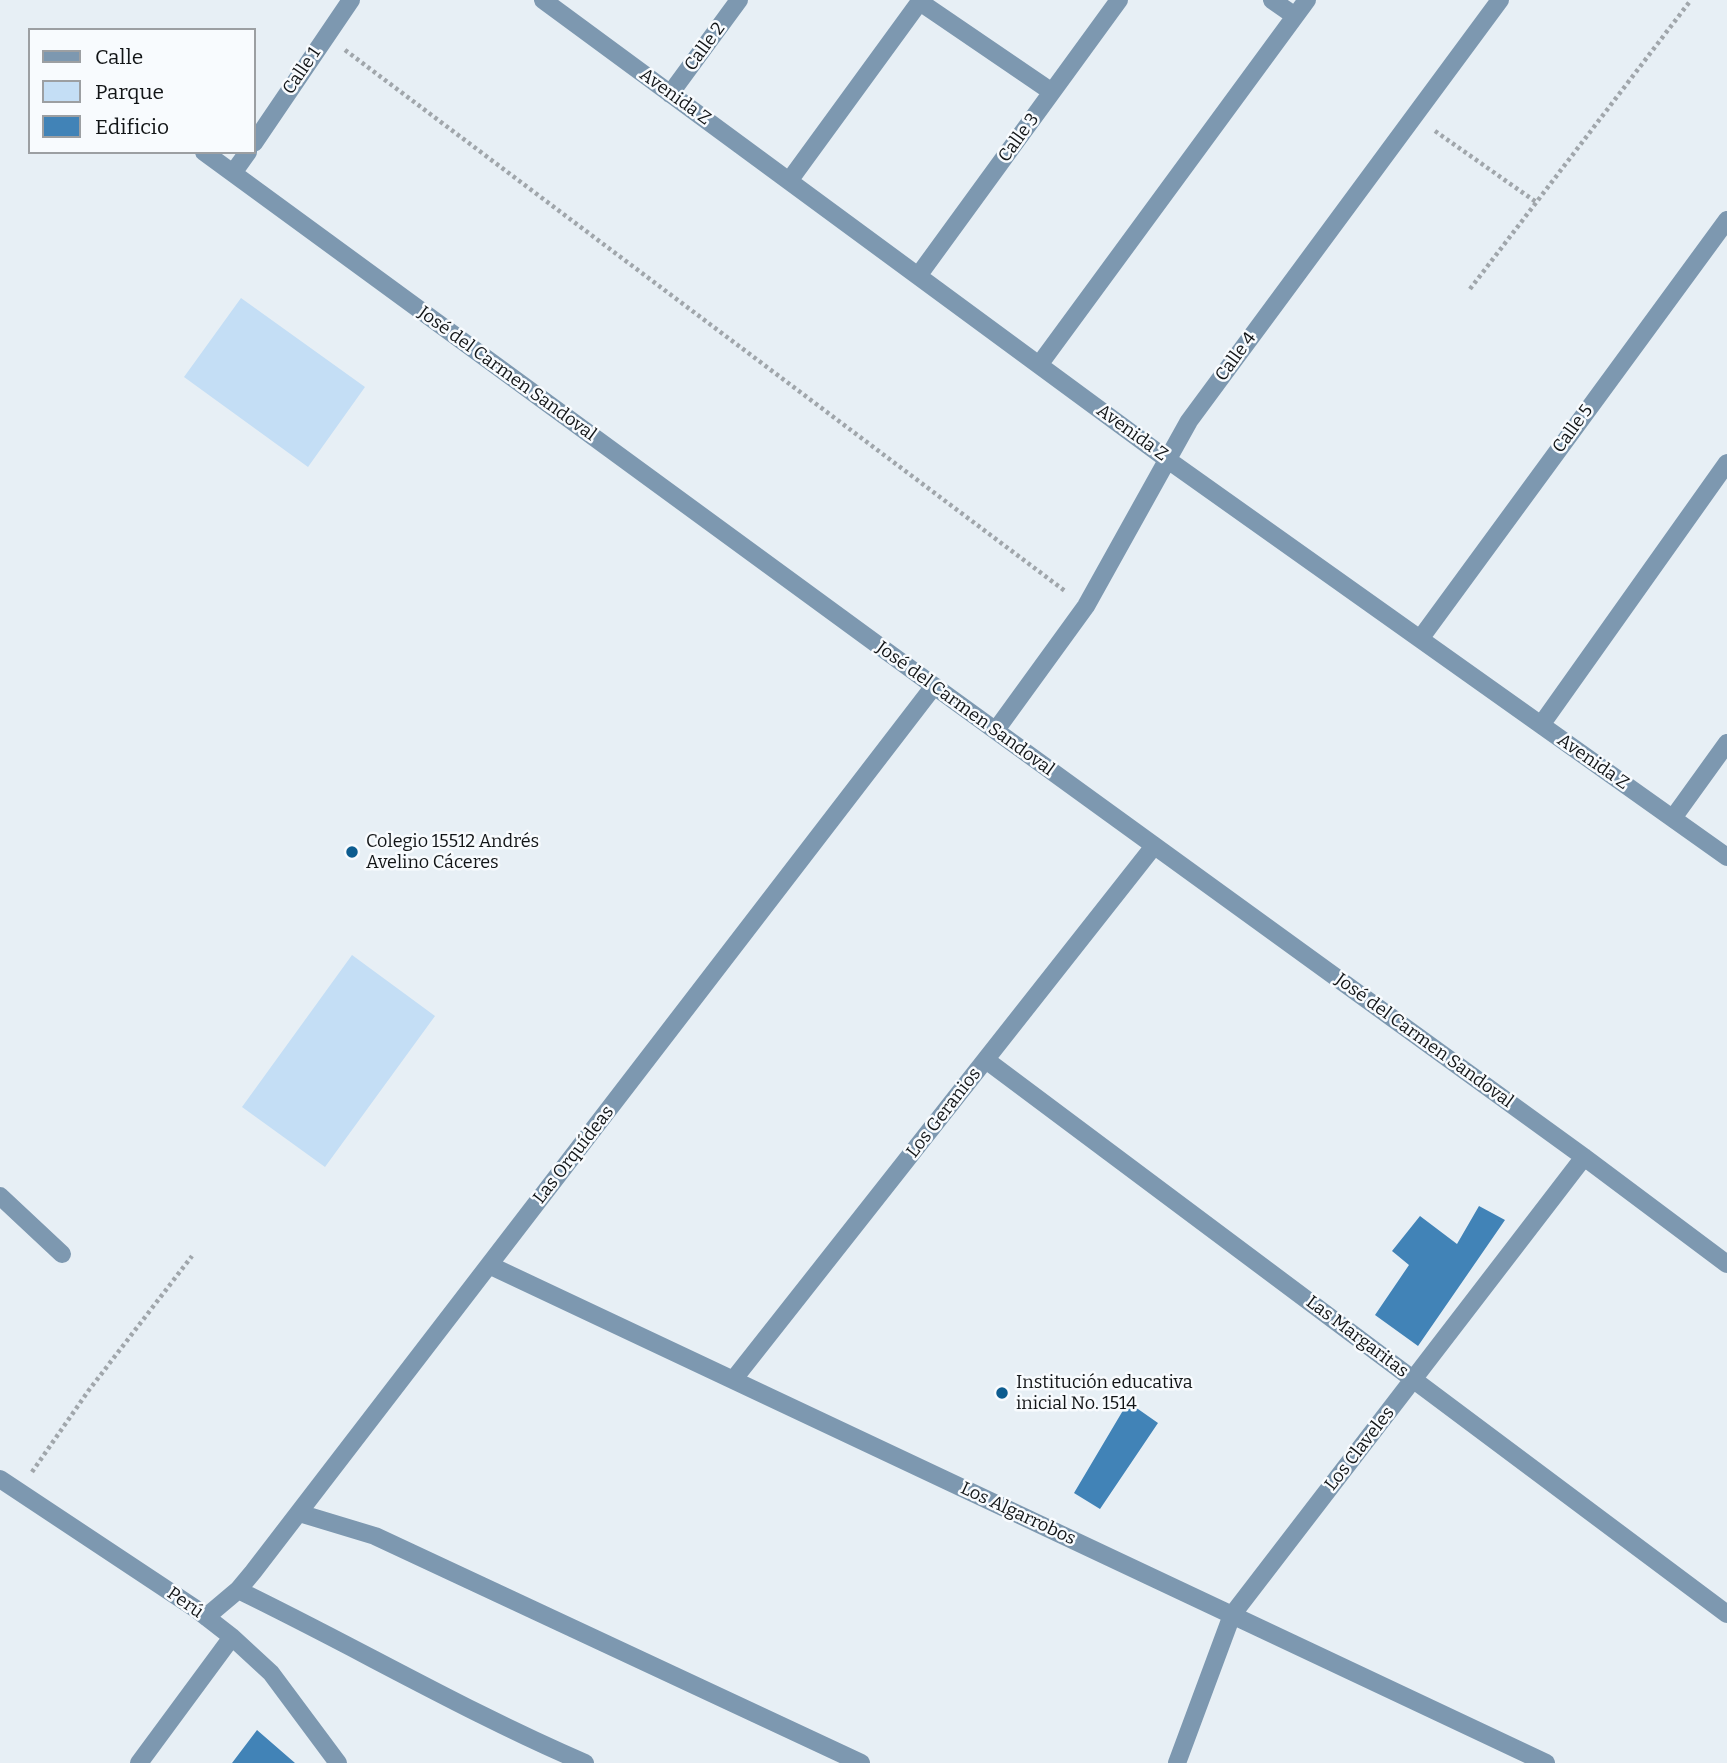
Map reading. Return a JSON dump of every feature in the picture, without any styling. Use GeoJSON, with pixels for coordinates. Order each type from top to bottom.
{"type":"FeatureCollection","features":[{"type":"Feature","properties":{"kind":"street","name":"Avenida Z"},"geometry":{"type":"LineString","coordinates":[[543,0],[1168,460],[1727,857]]}},
{"type":"Feature","properties":{"kind":"street","name":"Calle 2"},"geometry":{"type":"LineString","coordinates":[[670,94],[739,0]]}},
{"type":"Feature","properties":{"kind":"street","name":"Calle 3"},"geometry":{"type":"LineString","coordinates":[[918,276],[1119,0]]}},
{"type":"Feature","properties":{"kind":"street"},"geometry":{"type":"LineString","coordinates":[[1272,0],[1295,16]]}},
{"type":"Feature","properties":{"kind":"street"},"geometry":{"type":"LineString","coordinates":[[1039,365],[1307,0]]}},
{"type":"Feature","properties":{"kind":"street","name":"Calle 4"},"geometry":{"type":"LineString","coordinates":[[996,730],[1086,606],[1189,421],[1500,0]]}},
{"type":"Feature","properties":{"kind":"street"},"geometry":{"type":"LineString","coordinates":[[789,181],[920,1],[1052,92]]}},
{"type":"Feature","properties":{"kind":"street","name":"Calle 1"},"geometry":{"type":"LineString","coordinates":[[256,140],[326,36],[341,4]]}},
{"type":"Feature","properties":{"kind":"street","name":"José del Carmen Sandoval"},"geometry":{"type":"LineString","coordinates":[[207,154],[1727,1264]]}},
{"type":"Feature","properties":{"kind":"street"},"geometry":{"type":"LineString","coordinates":[[233,173],[246,154]]}},
{"type":"Feature","properties":{"kind":"street","name":"Calle 5"},"geometry":{"type":"LineString","coordinates":[[1420,639],[1727,220]]}},
{"type":"Feature","properties":{"kind":"street"},"geometry":{"type":"LineString","coordinates":[[1541,725],[1727,463]]}},
{"type":"Feature","properties":{"kind":"street","name":"Las Orquídeas"},"geometry":{"type":"LineString","coordinates":[[206,1616],[238,1590],[299,1513],[934,686]]}},
{"type":"Feature","properties":{"kind":"street"},"geometry":{"type":"LineString","coordinates":[[1673,818],[1727,743]]}},
{"type":"Feature","properties":{"kind":"street","name":"Los Geranios"},"geometry":{"type":"LineString","coordinates":[[733,1380],[1154,846]]}},
{"type":"Feature","properties":{"kind":"street","name":"Las Margaritas"},"geometry":{"type":"LineString","coordinates":[[986,1060],[1727,1614]]}},
{"type":"Feature","properties":{"kind":"street","name":"Los Claveles"},"geometry":{"type":"LineString","coordinates":[[1177,1763],[1233,1615],[1584,1157]]}},
{"type":"Feature","properties":{"kind":"street"},"geometry":{"type":"LineString","coordinates":[[0,1196],[62,1254]]}},
{"type":"Feature","properties":{"kind":"street","name":"Los Algarrobos"},"geometry":{"type":"LineString","coordinates":[[489,1265],[1546,1763]]}},
{"type":"Feature","properties":{"kind":"street","name":"Perú"},"geometry":{"type":"LineString","coordinates":[[6,1487],[206,1616],[232,1637],[271,1673],[338,1763]]}},
{"type":"Feature","properties":{"kind":"street"},"geometry":{"type":"LineString","coordinates":[[299,1513],[375,1536],[861,1763]]}},
{"type":"Feature","properties":{"kind":"street"},"geometry":{"type":"LineString","coordinates":[[238,1590],[359,1653],[585,1763]]}},
{"type":"Feature","properties":{"kind":"street"},"geometry":{"type":"LineString","coordinates":[[139,1763],[232,1637]]}},
{"type":"Feature","properties":{"kind":"path"},"geometry":{"type":"LineString","coordinates":[[1470,289],[1691,0]]}},
{"type":"Feature","properties":{"kind":"path"},"geometry":{"type":"LineString","coordinates":[[326,36],[1086,606]]}},
{"type":"Feature","properties":{"kind":"path"},"geometry":{"type":"LineString","coordinates":[[1414,116],[1537,202]]}},
{"type":"Feature","properties":{"kind":"path"},"geometry":{"type":"LineString","coordinates":[[6,1487],[89,1390],[192,1256]]}},
{"type":"Feature","properties":{"kind":"green space"},"geometry":{"type":"Polygon","coordinates":[[[241,298],[365,387],[308,467],[184,377],[241,298]]]}},
{"type":"Feature","properties":{"kind":"green space"},"geometry":{"type":"Polygon","coordinates":[[[352,955],[435,1016],[325,1167],[242,1107],[352,955]]]}},
{"type":"Feature","properties":{"kind":"building"},"geometry":{"type":"Polygon","coordinates":[[[1479,1206],[1505,1220],[1418,1346],[1375,1315],[1409,1265],[1392,1251],[1420,1216],[1457,1244],[1479,1206]]]}},
{"type":"Feature","properties":{"kind":"building"},"geometry":{"type":"Polygon","coordinates":[[[1128,1402],[1158,1423],[1100,1509],[1074,1493],[1128,1402]]]}},
{"type":"Feature","properties":{"kind":"building"},"geometry":{"type":"Polygon","coordinates":[[[257,1730],[295,1763],[232,1763],[257,1730]]]}},
{"type":"Feature","properties":{"kind":"place","name":"Colegio 15512 Andrés Avelino Cáceres"},"geometry":{"type":"Point","coordinates":[352,852]}},
{"type":"Feature","properties":{"kind":"place","name":"Institución educativa inicial No. 1514"},"geometry":{"type":"Point","coordinates":[1002,1393]}}]}
